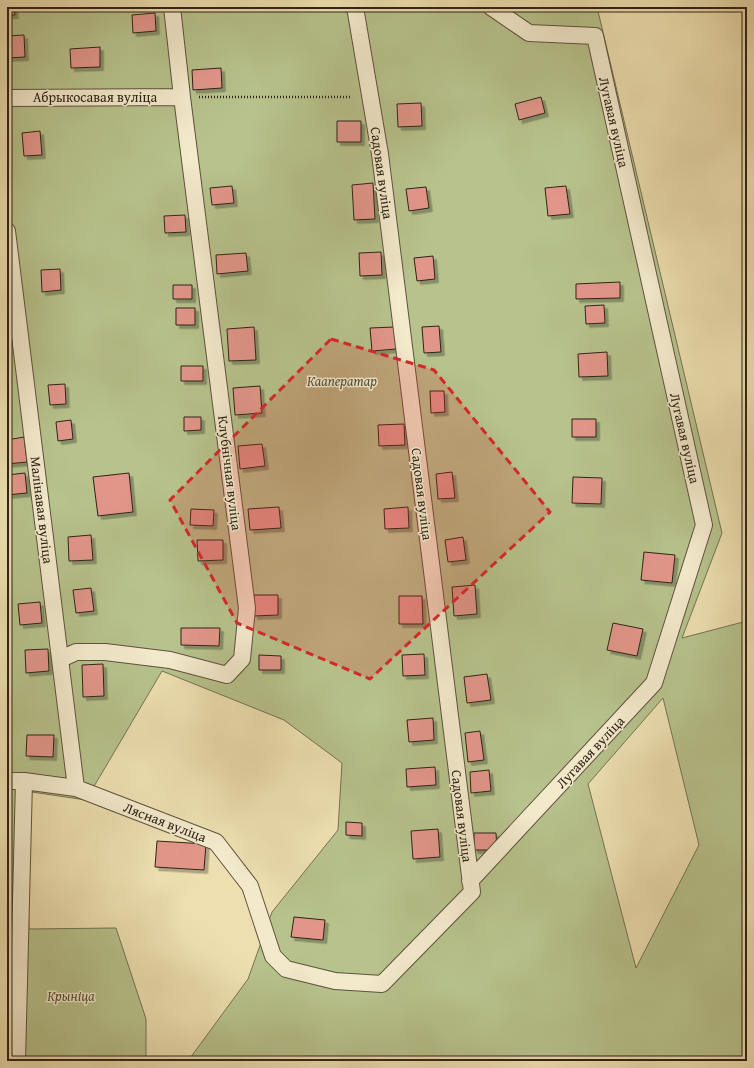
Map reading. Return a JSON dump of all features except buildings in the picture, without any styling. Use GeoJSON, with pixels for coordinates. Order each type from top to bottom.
{"type":"FeatureCollection","features":[{"type":"Feature","properties":{"kind":"street"},"geometry":{"type":"LineString","coordinates":[[172,7],[182,97]]}},
{"type":"Feature","properties":{"kind":"street","name":"Садовая вуліца"},"geometry":{"type":"LineString","coordinates":[[355,7],[380,154],[471,886]]}},
{"type":"Feature","properties":{"kind":"street","name":"Лугавая вуліца"},"geometry":{"type":"LineString","coordinates":[[471,886],[654,683],[704,525],[595,36],[528,33],[491,7]]}},
{"type":"Feature","properties":{"kind":"street","name":"Абрыкосавая вуліца"},"geometry":{"type":"LineString","coordinates":[[7,98],[182,97]]}},
{"type":"Feature","properties":{"kind":"street","name":"Клубнічная вуліца"},"geometry":{"type":"LineString","coordinates":[[61,659],[76,652],[104,652],[170,660],[227,675],[242,659],[247,608],[182,97]]}},
{"type":"Feature","properties":{"kind":"street","name":"Малінавая вуліца"},"geometry":{"type":"LineString","coordinates":[[7,231],[76,788]]}},
{"type":"Feature","properties":{"kind":"street","name":"Лясная вуліца"},"geometry":{"type":"LineString","coordinates":[[7,781],[24,781],[76,788],[216,842],[250,886],[273,956],[286,969],[335,981],[382,984],[471,886]]}},
{"type":"Feature","properties":{"kind":"street"},"geometry":{"type":"LineString","coordinates":[[17,1061],[24,781]]}},
{"type":"Feature","properties":{"kind":"path"},"geometry":{"type":"LineString","coordinates":[[182,97],[370,97]]}},
{"type":"Feature","properties":{"kind":"highlighted area"},"geometry":{"type":"Polygon","coordinates":[[[331,339],[434,370],[550,512],[370,679],[237,623],[170,500],[331,339]]]}},
{"type":"Feature","properties":{"kind":"green space","name":"Кааператар"},"geometry":{"type":"Polygon","coordinates":[[[7,7],[597,7],[722,533],[682,638],[747,621],[747,1061],[188,1061],[248,979],[272,912],[338,830],[342,763],[284,720],[162,671],[86,800],[25,791],[29,929],[116,928],[146,1019],[146,1061],[7,1061],[7,7]],[[663,698],[588,784],[636,968],[699,845],[663,698]]]}},
{"type":"Feature","properties":{"kind":"park label","name":"Крыніца"},"geometry":{"type":"Point","coordinates":[71,996]}}]}
